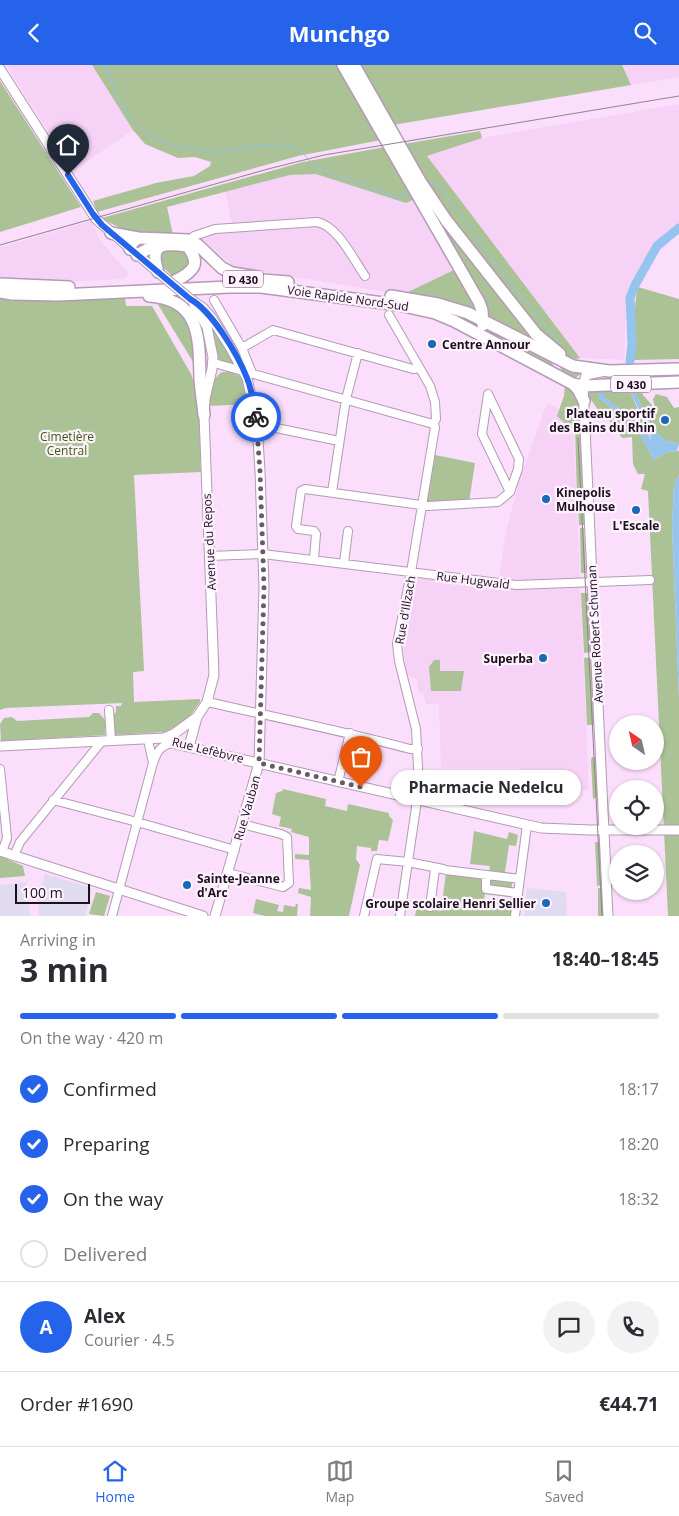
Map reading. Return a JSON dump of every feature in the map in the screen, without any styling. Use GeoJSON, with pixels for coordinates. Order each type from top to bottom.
{"type":"FeatureCollection","features":[{"type":"Feature","properties":{"kind":"highway"},"geometry":{"type":"LineString","coordinates":[[343,65],[422,193],[480,304],[484,337]]}},
{"type":"Feature","properties":{"kind":"highway"},"geometry":{"type":"LineString","coordinates":[[354,65],[416,183]]}},
{"type":"Feature","properties":{"kind":"highway"},"geometry":{"type":"LineString","coordinates":[[422,193],[446,219],[536,334],[564,356],[604,370]]}},
{"type":"Feature","properties":{"kind":"highway"},"geometry":{"type":"LineString","coordinates":[[111,233],[198,245],[222,268],[267,279]]}},
{"type":"Feature","properties":{"kind":"highway"},"geometry":{"type":"LineString","coordinates":[[138,238],[132,243],[133,252],[155,245],[188,243]]}},
{"type":"Feature","properties":{"kind":"highway"},"geometry":{"type":"LineString","coordinates":[[176,281],[192,271],[194,266],[192,252],[188,243]]}},
{"type":"Feature","properties":{"kind":"highway"},"geometry":{"type":"LineString","coordinates":[[159,273],[154,259],[155,253],[164,245]]}},
{"type":"Feature","properties":{"kind":"highway","name":"Voie Rapide Nord-Sud"},"geometry":{"type":"LineString","coordinates":[[0,284],[58,287],[267,279],[419,300],[457,309],[483,319],[568,364],[604,370],[679,369]]}},
{"type":"Feature","properties":{"kind":"highway","name":"Voie Rapide Nord-Sud"},"geometry":{"type":"LineString","coordinates":[[0,292],[44,295],[229,287],[284,289],[417,308],[441,316],[578,385]]}},
{"type":"Feature","properties":{"kind":"highway"},"geometry":{"type":"LineString","coordinates":[[115,293],[134,296],[156,296],[167,299],[179,305],[190,317],[197,332],[199,343],[200,381],[204,415]]}},
{"type":"Feature","properties":{"kind":"highway","name":"D 430"},"geometry":{"type":"LineString","coordinates":[[578,385],[679,382]]}},
{"type":"Feature","properties":{"kind":"highway"},"geometry":{"type":"LineString","coordinates":[[578,385],[584,401]]}},
{"type":"Feature","properties":{"kind":"main road","name":"Rue Vauban"},"geometry":{"type":"LineString","coordinates":[[0,69],[93,214],[133,252],[203,308],[248,372],[257,424],[264,587],[259,763],[215,916]]}},
{"type":"Feature","properties":{"kind":"main road"},"geometry":{"type":"LineString","coordinates":[[190,299],[201,314],[207,327],[211,339],[214,363]]}},
{"type":"Feature","properties":{"kind":"main road","name":"Avenue du Repos"},"geometry":{"type":"LineString","coordinates":[[168,741],[196,717],[207,701],[214,675],[204,415],[205,399],[214,363]]}},
{"type":"Feature","properties":{"kind":"main road"},"geometry":{"type":"LineString","coordinates":[[578,385],[586,375],[604,370]]}},
{"type":"Feature","properties":{"kind":"main road","name":"Avenue Robert Schuman"},"geometry":{"type":"LineString","coordinates":[[584,401],[608,916]]}},
{"type":"Feature","properties":{"kind":"main road","name":"Avenue du Repos"},"geometry":{"type":"LineString","coordinates":[[189,747],[196,717]]}},
{"type":"Feature","properties":{"kind":"main road","name":"Rue Lefèbvre"},"geometry":{"type":"LineString","coordinates":[[0,746],[106,740],[168,741],[541,828],[679,830]]}},
{"type":"Feature","properties":{"kind":"main road"},"geometry":{"type":"LineString","coordinates":[[1,852],[204,916]]}},
{"type":"Feature","properties":{"kind":"street"},"geometry":{"type":"LineString","coordinates":[[188,243],[194,236],[215,229],[317,222],[325,224],[334,230],[365,276]]}},
{"type":"Feature","properties":{"kind":"street","name":"Rue Vauban"},"geometry":{"type":"LineString","coordinates":[[214,299],[242,348],[248,372]]}},
{"type":"Feature","properties":{"kind":"street","name":"Rue d'Illzach"},"geometry":{"type":"LineString","coordinates":[[388,315],[433,394],[436,419],[433,424],[435,427],[397,644],[399,661],[416,729],[418,749],[418,800],[400,916]]}},
{"type":"Feature","properties":{"kind":"street"},"geometry":{"type":"LineString","coordinates":[[242,348],[273,330],[413,369],[419,369]]}},
{"type":"Feature","properties":{"kind":"street"},"geometry":{"type":"LineString","coordinates":[[332,492],[346,399],[358,353]]}},
{"type":"Feature","properties":{"kind":"street"},"geometry":{"type":"LineString","coordinates":[[214,363],[433,424]]}},
{"type":"Feature","properties":{"kind":"street"},"geometry":{"type":"LineString","coordinates":[[314,559],[316,534],[314,531],[298,529],[296,526],[301,491],[305,489],[428,506],[498,502],[510,492],[518,469],[519,459],[490,405],[482,434],[510,492]]}},
{"type":"Feature","properties":{"kind":"street"},"geometry":{"type":"LineString","coordinates":[[257,424],[339,441]]}},
{"type":"Feature","properties":{"kind":"street"},"geometry":{"type":"LineString","coordinates":[[344,563],[348,531]]}},
{"type":"Feature","properties":{"kind":"street","name":"Rue Hugwald"},"geometry":{"type":"LineString","coordinates":[[209,556],[263,553],[516,585],[650,581]]}},
{"type":"Feature","properties":{"kind":"street"},"geometry":{"type":"LineString","coordinates":[[207,701],[261,715],[418,749]]}},
{"type":"Feature","properties":{"kind":"street"},"geometry":{"type":"LineString","coordinates":[[14,856],[20,842],[53,800],[106,740],[109,710]]}},
{"type":"Feature","properties":{"kind":"street"},"geometry":{"type":"LineString","coordinates":[[338,782],[350,733]]}},
{"type":"Feature","properties":{"kind":"street"},"geometry":{"type":"LineString","coordinates":[[148,740],[153,763]]}},
{"type":"Feature","properties":{"kind":"street"},"geometry":{"type":"LineString","coordinates":[[112,916],[153,763],[158,751],[168,741]]}},
{"type":"Feature","properties":{"kind":"street"},"geometry":{"type":"LineString","coordinates":[[0,769],[7,838],[1,852]]}},
{"type":"Feature","properties":{"kind":"street"},"geometry":{"type":"LineString","coordinates":[[53,800],[235,851]]}},
{"type":"Feature","properties":{"kind":"street"},"geometry":{"type":"LineString","coordinates":[[228,873],[283,887],[289,883],[287,837],[242,824]]}},
{"type":"Feature","properties":{"kind":"street"},"geometry":{"type":"LineString","coordinates":[[515,916],[527,825]]}},
{"type":"Feature","properties":{"kind":"street"},"geometry":{"type":"LineString","coordinates":[[364,916],[377,859],[520,879]]}},
{"type":"Feature","properties":{"kind":"street"},"geometry":{"type":"LineString","coordinates":[[430,907],[441,869]]}},
{"type":"Feature","properties":{"kind":"street"},"geometry":{"type":"LineString","coordinates":[[486,875],[486,889],[518,893]]}},
{"type":"Feature","properties":{"kind":"shaded area"},"geometry":{"type":"Polygon","coordinates":[[[6,65],[92,65],[133,130],[73,171],[6,65]]]}},
{"type":"Feature","properties":{"kind":"shaded area"},"geometry":{"type":"Polygon","coordinates":[[[622,65],[679,65],[679,77],[631,85],[622,65]]]}},
{"type":"Feature","properties":{"kind":"shaded area"},"geometry":{"type":"Polygon","coordinates":[[[679,104],[679,230],[675,229],[658,240],[642,266],[626,304],[624,360],[580,358],[426,155],[482,138],[679,104]]]}},
{"type":"Feature","properties":{"kind":"shaded area"},"geometry":{"type":"Polygon","coordinates":[[[316,173],[406,202],[415,199],[456,269],[406,293],[385,292],[234,267],[200,237],[232,223],[225,192],[290,175],[316,173]]]}},
{"type":"Feature","properties":{"kind":"shaded area"},"geometry":{"type":"Polygon","coordinates":[[[91,221],[101,241],[129,274],[124,279],[33,282],[0,278],[0,247],[91,221]]]}},
{"type":"Feature","properties":{"kind":"shaded area"},"geometry":{"type":"Polygon","coordinates":[[[547,403],[573,416],[589,790],[515,794],[520,768],[441,768],[439,704],[426,704],[423,693],[418,692],[417,679],[406,675],[403,643],[413,574],[498,586],[506,531],[520,479],[547,403]]]}},
{"type":"Feature","properties":{"kind":"shaded area"},"geometry":{"type":"Polygon","coordinates":[[[45,874],[92,888],[85,916],[39,916],[37,890],[38,885],[42,886],[45,874]]]}},
{"type":"Feature","properties":{"kind":"shaded area"},"geometry":{"type":"Polygon","coordinates":[[[27,882],[30,916],[0,916],[0,885],[27,882]]]}},
{"type":"Feature","properties":{"kind":"shaded area","name":"Groupe scolaire Henri Sellier"},"geometry":{"type":"Polygon","coordinates":[[[527,888],[566,892],[567,916],[524,916],[527,888]]]}},
{"type":"Feature","properties":{"kind":"green space"},"geometry":{"type":"Polygon","coordinates":[[[92,65],[339,65],[381,140],[298,156],[97,212],[93,201],[156,183],[194,176],[210,166],[211,162],[195,157],[178,158],[145,144],[133,130],[92,65]]]}},
{"type":"Feature","properties":{"kind":"green space"},"geometry":{"type":"Polygon","coordinates":[[[360,65],[622,65],[631,85],[393,125],[360,65]]]}},
{"type":"Feature","properties":{"kind":"green space"},"geometry":{"type":"Polygon","coordinates":[[[0,81],[81,207],[0,232],[0,81]]]}},
{"type":"Feature","properties":{"kind":"green space"},"geometry":{"type":"Polygon","coordinates":[[[480,131],[482,138],[427,156],[580,358],[569,357],[545,339],[430,190],[404,144],[480,131]]]}},
{"type":"Feature","properties":{"kind":"green space"},"geometry":{"type":"Polygon","coordinates":[[[385,147],[415,199],[406,203],[316,174],[290,175],[167,207],[173,235],[136,233],[120,228],[102,218],[303,162],[385,147]]]}},
{"type":"Feature","properties":{"kind":"green space"},"geometry":{"type":"Polygon","coordinates":[[[424,194],[538,343],[486,317],[424,194]]]}},
{"type":"Feature","properties":{"kind":"green space"},"geometry":{"type":"Polygon","coordinates":[[[186,249],[192,265],[172,276],[164,268],[158,257],[161,250],[186,249]]]}},
{"type":"Feature","properties":{"kind":"green space"},"geometry":{"type":"Polygon","coordinates":[[[456,269],[477,310],[406,293],[456,269]]]}},
{"type":"Feature","properties":{"kind":"green space"},"geometry":{"type":"Polygon","coordinates":[[[638,287],[679,299],[679,359],[633,360],[635,305],[638,287]]]}},
{"type":"Feature","properties":{"kind":"green space","name":"Cimetière Central"},"geometry":{"type":"Polygon","coordinates":[[[0,295],[59,299],[125,298],[126,306],[152,306],[191,374],[197,397],[201,472],[134,475],[144,671],[133,672],[134,702],[200,699],[200,702],[187,720],[165,732],[114,735],[112,716],[116,712],[116,706],[121,706],[122,703],[6,708],[0,710],[0,295]]]}},
{"type":"Feature","properties":{"kind":"green space"},"geometry":{"type":"Polygon","coordinates":[[[157,303],[170,306],[186,317],[194,343],[195,365],[157,303]]]}},
{"type":"Feature","properties":{"kind":"green space"},"geometry":{"type":"Polygon","coordinates":[[[209,319],[235,362],[234,364],[221,361],[217,357],[209,319]]]}},
{"type":"Feature","properties":{"kind":"green space"},"geometry":{"type":"Polygon","coordinates":[[[487,326],[551,361],[555,369],[490,333],[487,326]]]}},
{"type":"Feature","properties":{"kind":"green space"},"geometry":{"type":"Polygon","coordinates":[[[559,364],[582,373],[574,379],[562,372],[559,364]]]}},
{"type":"Feature","properties":{"kind":"green space"},"geometry":{"type":"Polygon","coordinates":[[[222,372],[230,372],[242,377],[250,404],[208,406],[213,383],[222,372]]]}},
{"type":"Feature","properties":{"kind":"green space"},"geometry":{"type":"Polygon","coordinates":[[[565,386],[572,390],[580,401],[583,497],[577,496],[575,428],[570,427],[570,423],[567,425],[557,416],[564,396],[565,386]]]}},
{"type":"Feature","properties":{"kind":"green space"},"geometry":{"type":"Polygon","coordinates":[[[587,388],[640,388],[643,395],[652,405],[650,414],[653,416],[658,410],[655,408],[653,399],[656,394],[667,397],[674,408],[679,407],[679,444],[666,441],[654,431],[634,391],[630,391],[651,440],[632,418],[605,398],[599,398],[629,421],[641,436],[654,460],[667,452],[679,451],[679,475],[674,486],[672,526],[679,699],[679,916],[668,916],[664,780],[662,780],[661,770],[664,770],[664,715],[659,715],[648,491],[641,489],[645,474],[638,474],[633,464],[632,437],[622,438],[586,393],[587,388]]]}},
{"type":"Feature","properties":{"kind":"green space"},"geometry":{"type":"Polygon","coordinates":[[[435,455],[475,463],[469,502],[430,503],[427,501],[435,455]]]}},
{"type":"Feature","properties":{"kind":"green space"},"geometry":{"type":"Polygon","coordinates":[[[584,502],[584,525],[579,525],[578,504],[584,502]]]}},
{"type":"Feature","properties":{"kind":"green space"},"geometry":{"type":"Polygon","coordinates":[[[580,528],[584,528],[586,573],[581,573],[580,528]]]}},
{"type":"Feature","properties":{"kind":"green space"},"geometry":{"type":"Polygon","coordinates":[[[581,593],[590,593],[592,652],[584,653],[581,593]]]}},
{"type":"Feature","properties":{"kind":"green space"},"geometry":{"type":"Polygon","coordinates":[[[593,657],[596,725],[587,725],[584,658],[593,657]]]}},
{"type":"Feature","properties":{"kind":"green space"},"geometry":{"type":"Polygon","coordinates":[[[434,660],[440,660],[440,671],[464,671],[461,691],[431,691],[429,667],[434,660]]]}},
{"type":"Feature","properties":{"kind":"green space"},"geometry":{"type":"Polygon","coordinates":[[[93,713],[99,713],[105,720],[105,735],[1,741],[0,724],[4,718],[12,717],[17,721],[89,717],[93,713]]]}},
{"type":"Feature","properties":{"kind":"green space"},"geometry":{"type":"Polygon","coordinates":[[[592,757],[597,758],[599,796],[593,799],[591,760],[592,757]]]}},
{"type":"Feature","properties":{"kind":"green space"},"geometry":{"type":"Polygon","coordinates":[[[283,789],[326,799],[325,806],[347,811],[348,804],[389,813],[393,820],[388,841],[379,840],[377,851],[357,846],[356,859],[360,865],[349,916],[310,916],[311,897],[298,893],[299,888],[311,890],[309,860],[295,859],[295,854],[309,855],[309,837],[291,832],[292,829],[279,826],[281,817],[272,814],[276,793],[283,789]]]}},
{"type":"Feature","properties":{"kind":"green space"},"geometry":{"type":"Polygon","coordinates":[[[474,831],[507,839],[509,832],[518,835],[516,846],[509,845],[505,872],[513,873],[512,916],[415,916],[417,905],[421,905],[421,908],[441,911],[446,873],[489,873],[490,866],[470,864],[474,831]],[[485,894],[484,900],[510,904],[511,897],[485,894]]]}},
{"type":"Feature","properties":{"kind":"green space"},"geometry":{"type":"Polygon","coordinates":[[[595,842],[600,842],[601,885],[597,886],[595,842]]]}},
{"type":"Feature","properties":{"kind":"green space"},"geometry":{"type":"Polygon","coordinates":[[[0,856],[23,866],[25,876],[0,878],[0,856]]]}},
{"type":"Feature","properties":{"kind":"green space"},"geometry":{"type":"Polygon","coordinates":[[[598,888],[604,889],[605,916],[598,916],[598,888]]]}},
{"type":"Feature","properties":{"kind":"green space"},"geometry":{"type":"Polygon","coordinates":[[[96,892],[110,896],[104,916],[89,914],[96,892]]]}},
{"type":"Feature","properties":{"kind":"green space"},"geometry":{"type":"Polygon","coordinates":[[[256,899],[279,905],[277,911],[283,912],[284,905],[295,907],[298,904],[297,916],[265,916],[253,913],[256,899]]]}},
{"type":"Feature","properties":{"kind":"water"},"geometry":{"type":"Polygon","coordinates":[[[630,391],[634,391],[654,431],[666,441],[679,444],[677,451],[667,452],[654,460],[641,436],[629,421],[599,398],[597,393],[603,393],[605,398],[632,418],[651,440],[650,433],[630,391]]]}},
{"type":"Feature","properties":{"kind":"water"},"geometry":{"type":"Polygon","coordinates":[[[679,475],[679,697],[672,526],[674,486],[679,475]]]}},
{"type":"Feature","properties":{"kind":"waterway"},"geometry":{"type":"LineString","coordinates":[[106,65],[114,90],[124,108],[136,123],[150,134],[165,142],[181,147],[218,151],[272,144],[291,146],[299,150],[317,167],[329,172],[396,197],[409,193]]}},
{"type":"Feature","properties":{"kind":"waterway"},"geometry":{"type":"LineString","coordinates":[[428,183],[436,183],[441,188],[496,265],[560,344]]}},
{"type":"Feature","properties":{"kind":"waterway"},"geometry":{"type":"LineString","coordinates":[[630,361],[632,344],[630,298],[635,285],[657,246],[679,228]]}},
{"type":"Feature","properties":{"kind":"tram line"},"geometry":{"type":"LineString","coordinates":[[578,438],[602,916]]}},
{"type":"Feature","properties":{"kind":"railway"},"geometry":{"type":"LineString","coordinates":[[0,245],[324,155],[679,96]]}},
{"type":"Feature","properties":{"kind":"way so far"},"geometry":{"type":"LineString","coordinates":[[256,417],[264,587],[259,763],[361,787]]}},
{"type":"Feature","properties":{"kind":"place","name":"Centre Annour"},"geometry":{"type":"Point","coordinates":[432,344]}},
{"type":"Feature","properties":{"kind":"place","name":"Plateau sportif des Bains du Rhin"},"geometry":{"type":"Point","coordinates":[665,420]}},
{"type":"Feature","properties":{"kind":"place","name":"Kinepolis Mulhouse"},"geometry":{"type":"Point","coordinates":[546,499]}},
{"type":"Feature","properties":{"kind":"place","name":"L'Escale"},"geometry":{"type":"Point","coordinates":[636,510]}},
{"type":"Feature","properties":{"kind":"place","name":"Superba"},"geometry":{"type":"Point","coordinates":[543,658]}},
{"type":"Feature","properties":{"kind":"place","name":"Pharmacie Nedelcu"},"geometry":{"type":"Point","coordinates":[361,787]}},
{"type":"Feature","properties":{"kind":"place","name":"Sainte-Jeanne d'Arc"},"geometry":{"type":"Point","coordinates":[187,885]}},
{"type":"Feature","properties":{"kind":"place","name":"Groupe scolaire Henri Sellier"},"geometry":{"type":"Point","coordinates":[546,903]}},
{"type":"Feature","properties":{"kind":"route"},"geometry":{"type":"LineString","coordinates":[[68,175],[102,225],[203,308],[218,326],[247,378],[256,417]]}}]}
